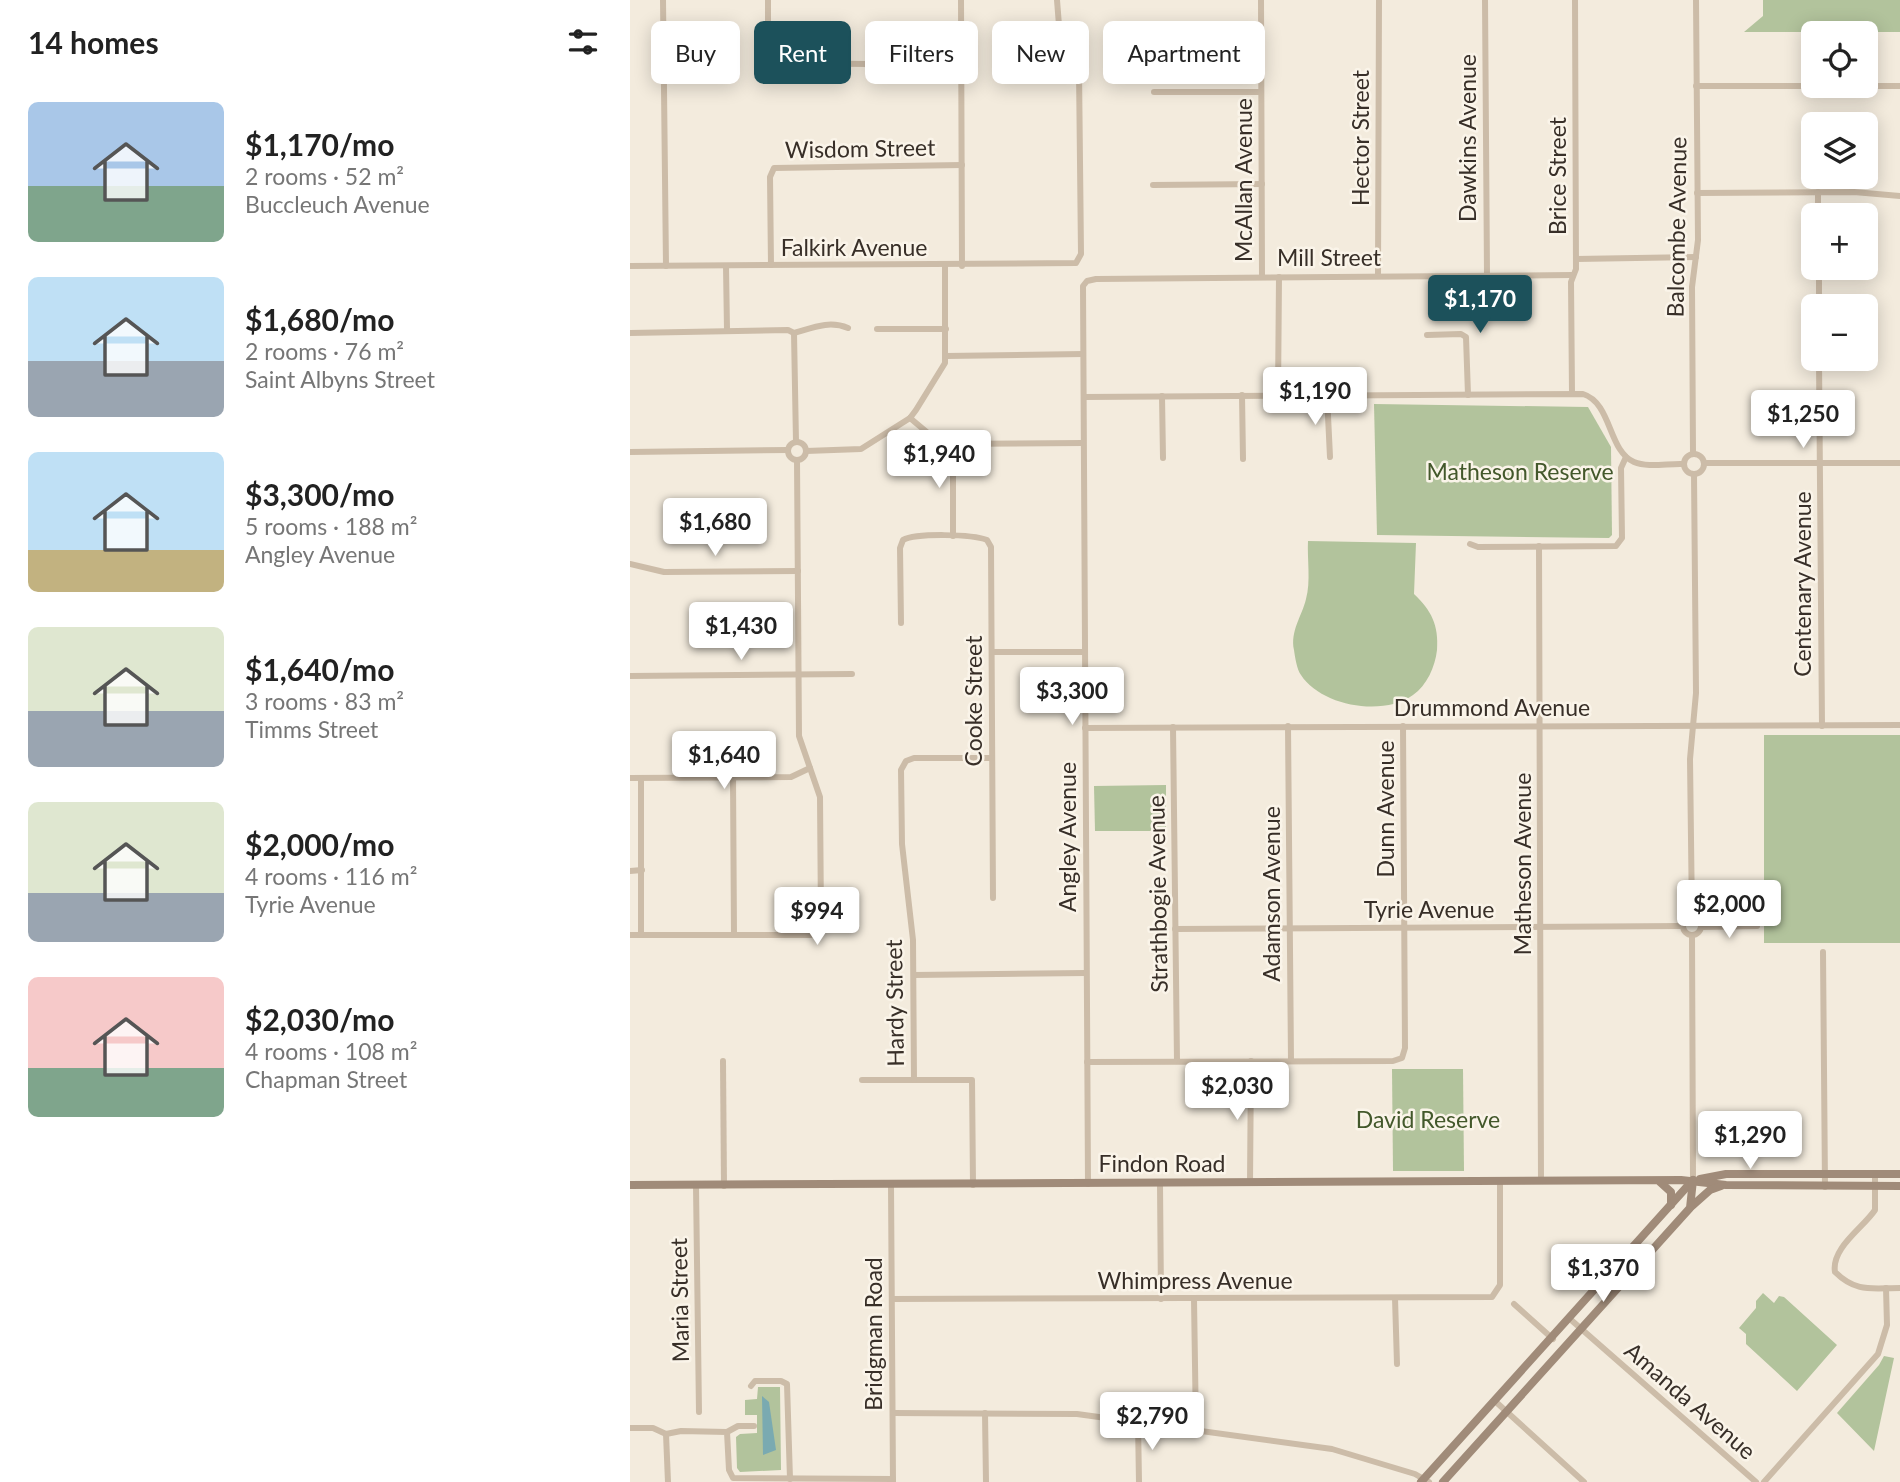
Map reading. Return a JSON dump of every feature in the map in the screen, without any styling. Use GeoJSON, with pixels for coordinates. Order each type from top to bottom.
{"type":"FeatureCollection","features":[{"type":"Feature","properties":{"kind":"main road","name":"Findon Road"},"geometry":{"type":"LineString","coordinates":[[630,1185],[1659,1181],[1693,1180],[1726,1174],[1900,1174]]}},
{"type":"Feature","properties":{"kind":"main road"},"geometry":{"type":"LineString","coordinates":[[1774,1185],[1783,1174]]}},
{"type":"Feature","properties":{"kind":"main road","name":"Findon Road"},"geometry":{"type":"LineString","coordinates":[[1693,1180],[1725,1185],[1900,1186]]}},
{"type":"Feature","properties":{"kind":"main road"},"geometry":{"type":"LineString","coordinates":[[1425,1481],[1693,1180]]}},
{"type":"Feature","properties":{"kind":"main road"},"geometry":{"type":"LineString","coordinates":[[1689,1208],[1693,1180]]}},
{"type":"Feature","properties":{"kind":"main road"},"geometry":{"type":"LineString","coordinates":[[1659,1181],[1671,1192],[1671,1205]]}},
{"type":"Feature","properties":{"kind":"main road"},"geometry":{"type":"LineString","coordinates":[[1443,1482],[1689,1208],[1710,1190],[1725,1185]]}},
{"type":"Feature","properties":{"kind":"street"},"geometry":{"type":"LineString","coordinates":[[663,0],[666,266]]}},
{"type":"Feature","properties":{"kind":"street"},"geometry":{"type":"LineString","coordinates":[[768,0],[768,56],[773,64],[865,64]]}},
{"type":"Feature","properties":{"kind":"street"},"geometry":{"type":"LineString","coordinates":[[961,0],[961,21]]}},
{"type":"Feature","properties":{"kind":"street","name":"Falkirk Avenue"},"geometry":{"type":"LineString","coordinates":[[630,266],[962,266],[1072,264],[1078,261],[1081,254],[1079,70],[1059,38],[1057,0]]}},
{"type":"Feature","properties":{"kind":"street","name":"McAllan Avenue"},"geometry":{"type":"LineString","coordinates":[[1261,0],[1262,276]]}},
{"type":"Feature","properties":{"kind":"street","name":"Hector Street"},"geometry":{"type":"LineString","coordinates":[[1378,276],[1379,0]]}},
{"type":"Feature","properties":{"kind":"street","name":"Dawkins Avenue"},"geometry":{"type":"LineString","coordinates":[[1485,0],[1487,275]]}},
{"type":"Feature","properties":{"kind":"street","name":"Brice Street"},"geometry":{"type":"LineString","coordinates":[[1572,393],[1572,275],[1576,259],[1575,0]]}},
{"type":"Feature","properties":{"kind":"street","name":"Balcombe Avenue"},"geometry":{"type":"LineString","coordinates":[[1693,454],[1692,287],[1696,257],[1697,192],[1696,0]]}},
{"type":"Feature","properties":{"kind":"street"},"geometry":{"type":"LineString","coordinates":[[962,84],[962,266]]}},
{"type":"Feature","properties":{"kind":"street"},"geometry":{"type":"LineString","coordinates":[[1696,86],[1801,86]]}},
{"type":"Feature","properties":{"kind":"street"},"geometry":{"type":"LineString","coordinates":[[1878,86],[1900,86]]}},
{"type":"Feature","properties":{"kind":"street"},"geometry":{"type":"LineString","coordinates":[[1154,92],[1261,92]]}},
{"type":"Feature","properties":{"kind":"street","name":"Wisdom Street"},"geometry":{"type":"LineString","coordinates":[[771,265],[769,177],[774,167],[962,166]]}},
{"type":"Feature","properties":{"kind":"street"},"geometry":{"type":"LineString","coordinates":[[1153,185],[1262,184]]}},
{"type":"Feature","properties":{"kind":"street"},"geometry":{"type":"LineString","coordinates":[[1697,192],[1818,192],[1900,196]]}},
{"type":"Feature","properties":{"kind":"street"},"geometry":{"type":"LineString","coordinates":[[1818,192],[1818,203]]}},
{"type":"Feature","properties":{"kind":"street"},"geometry":{"type":"LineString","coordinates":[[1576,259],[1696,257]]}},
{"type":"Feature","properties":{"kind":"street"},"geometry":{"type":"LineString","coordinates":[[726,266],[727,330]]}},
{"type":"Feature","properties":{"kind":"street"},"geometry":{"type":"LineString","coordinates":[[806,451],[861,449],[910,418],[930,390],[946,356],[945,266]]}},
{"type":"Feature","properties":{"kind":"street","name":"Mill Street"},"geometry":{"type":"LineString","coordinates":[[1087,281],[1262,276],[1572,275]]}},
{"type":"Feature","properties":{"kind":"street","name":"McAllan Avenue"},"geometry":{"type":"LineString","coordinates":[[1278,395],[1279,277]]}},
{"type":"Feature","properties":{"kind":"street","name":"Angley Avenue"},"geometry":{"type":"LineString","coordinates":[[1087,281],[1083,286],[1083,443],[1088,1184]]}},
{"type":"Feature","properties":{"kind":"street"},"geometry":{"type":"LineString","coordinates":[[630,333],[727,330],[788,330],[794,333],[813,326],[840,325],[848,328]]}},
{"type":"Feature","properties":{"kind":"street"},"geometry":{"type":"LineString","coordinates":[[877,329],[946,329]]}},
{"type":"Feature","properties":{"kind":"street"},"geometry":{"type":"LineString","coordinates":[[630,452],[788,450],[796,442],[794,333]]}},
{"type":"Feature","properties":{"kind":"street"},"geometry":{"type":"LineString","coordinates":[[1427,335],[1461,334],[1466,337],[1468,394]]}},
{"type":"Feature","properties":{"kind":"street"},"geometry":{"type":"LineString","coordinates":[[946,356],[1083,354]]}},
{"type":"Feature","properties":{"kind":"street","name":"Centenary Avenue"},"geometry":{"type":"LineString","coordinates":[[1819,371],[1822,726]]}},
{"type":"Feature","properties":{"kind":"street"},"geometry":{"type":"LineString","coordinates":[[1084,397],[1583,394],[1596,401],[1626,457],[1636,463],[1684,464]]}},
{"type":"Feature","properties":{"kind":"street"},"geometry":{"type":"LineString","coordinates":[[1242,395],[1243,459]]}},
{"type":"Feature","properties":{"kind":"street"},"geometry":{"type":"LineString","coordinates":[[1327,395],[1330,457]]}},
{"type":"Feature","properties":{"kind":"street"},"geometry":{"type":"LineString","coordinates":[[1162,396],[1163,458]]}},
{"type":"Feature","properties":{"kind":"street"},"geometry":{"type":"LineString","coordinates":[[910,418],[936,442],[1083,443]]}},
{"type":"Feature","properties":{"kind":"street"},"geometry":{"type":"LineString","coordinates":[[788,450],[790,457],[797,460],[803,457],[806,451],[804,445],[796,442]]}},
{"type":"Feature","properties":{"kind":"street"},"geometry":{"type":"LineString","coordinates":[[953,444],[953,536]]}},
{"type":"Feature","properties":{"kind":"street"},"geometry":{"type":"LineString","coordinates":[[1693,454],[1702,457],[1704,463],[1703,470],[1694,474],[1686,470],[1684,464],[1688,456],[1693,454]]}},
{"type":"Feature","properties":{"kind":"street"},"geometry":{"type":"LineString","coordinates":[[1470,544],[1478,547],[1616,546],[1620,543],[1621,468],[1626,457]]}},
{"type":"Feature","properties":{"kind":"street"},"geometry":{"type":"LineString","coordinates":[[630,935],[811,934],[819,929],[820,797],[799,736],[797,460]]}},
{"type":"Feature","properties":{"kind":"street"},"geometry":{"type":"LineString","coordinates":[[1704,463],[1900,463]]}},
{"type":"Feature","properties":{"kind":"street"},"geometry":{"type":"LineString","coordinates":[[1692,917],[1689,759],[1696,693],[1694,474]]}},
{"type":"Feature","properties":{"kind":"street","name":"Cooke Street"},"geometry":{"type":"LineString","coordinates":[[901,623],[900,548],[903,540],[910,536],[979,537],[987,540],[991,547],[993,898]]}},
{"type":"Feature","properties":{"kind":"street","name":"Matheson Avenue"},"geometry":{"type":"LineString","coordinates":[[1539,546],[1541,1181]]}},
{"type":"Feature","properties":{"kind":"street"},"geometry":{"type":"LineString","coordinates":[[630,564],[664,572],[798,571]]}},
{"type":"Feature","properties":{"kind":"street"},"geometry":{"type":"LineString","coordinates":[[992,652],[1084,652]]}},
{"type":"Feature","properties":{"kind":"street"},"geometry":{"type":"LineString","coordinates":[[630,676],[852,674]]}},
{"type":"Feature","properties":{"kind":"street","name":"Adamson Avenue"},"geometry":{"type":"LineString","coordinates":[[1288,726],[1291,1062]]}},
{"type":"Feature","properties":{"kind":"street","name":"Dunn Avenue"},"geometry":{"type":"LineString","coordinates":[[1291,1062],[1402,1058],[1405,1048],[1403,726]]}},
{"type":"Feature","properties":{"kind":"street","name":"Drummond Avenue"},"geometry":{"type":"LineString","coordinates":[[1085,728],[1900,726]]}},
{"type":"Feature","properties":{"kind":"street","name":"Strathbogie Avenue"},"geometry":{"type":"LineString","coordinates":[[1173,727],[1177,1061]]}},
{"type":"Feature","properties":{"kind":"street","name":"Hardy Street"},"geometry":{"type":"LineString","coordinates":[[914,1080],[914,975],[902,844],[901,770],[906,761],[992,758]]}},
{"type":"Feature","properties":{"kind":"street"},"geometry":{"type":"LineString","coordinates":[[630,778],[791,777],[810,768]]}},
{"type":"Feature","properties":{"kind":"street"},"geometry":{"type":"LineString","coordinates":[[733,777],[734,935]]}},
{"type":"Feature","properties":{"kind":"street"},"geometry":{"type":"LineString","coordinates":[[641,778],[641,935]]}},
{"type":"Feature","properties":{"kind":"street"},"geometry":{"type":"LineString","coordinates":[[630,870],[642,870]]}},
{"type":"Feature","properties":{"kind":"street"},"geometry":{"type":"LineString","coordinates":[[1692,917],[1685,921],[1683,926],[1692,935],[1693,1180]]}},
{"type":"Feature","properties":{"kind":"street"},"geometry":{"type":"LineString","coordinates":[[1692,917],[1699,921],[1700,927]]}},
{"type":"Feature","properties":{"kind":"street","name":"Tyrie Avenue"},"geometry":{"type":"LineString","coordinates":[[1175,929],[1683,926]]}},
{"type":"Feature","properties":{"kind":"street"},"geometry":{"type":"LineString","coordinates":[[1692,935],[1700,927],[1757,926]]}},
{"type":"Feature","properties":{"kind":"street"},"geometry":{"type":"LineString","coordinates":[[1823,952],[1825,1187]]}},
{"type":"Feature","properties":{"kind":"street"},"geometry":{"type":"LineString","coordinates":[[914,975],[1086,973]]}},
{"type":"Feature","properties":{"kind":"street"},"geometry":{"type":"LineString","coordinates":[[723,1061],[724,1186]]}},
{"type":"Feature","properties":{"kind":"street"},"geometry":{"type":"LineString","coordinates":[[1250,1183],[1251,1061]]}},
{"type":"Feature","properties":{"kind":"street"},"geometry":{"type":"LineString","coordinates":[[1087,1062],[1291,1062]]}},
{"type":"Feature","properties":{"kind":"street"},"geometry":{"type":"LineString","coordinates":[[862,1080],[972,1080],[972,1185]]}},
{"type":"Feature","properties":{"kind":"street"},"geometry":{"type":"LineString","coordinates":[[1875,1174],[1875,1210],[1840,1251],[1834,1266],[1848,1285],[1900,1288]]}},
{"type":"Feature","properties":{"kind":"street","name":"Whimpress Avenue"},"geometry":{"type":"LineString","coordinates":[[892,1299],[1492,1297],[1497,1294],[1500,1284],[1500,1182]]}},
{"type":"Feature","properties":{"kind":"street"},"geometry":{"type":"LineString","coordinates":[[1160,1184],[1161,1299]]}},
{"type":"Feature","properties":{"kind":"street","name":"Bridgman Road"},"geometry":{"type":"LineString","coordinates":[[891,1185],[893,1481]]}},
{"type":"Feature","properties":{"kind":"street","name":"Maria Street"},"geometry":{"type":"LineString","coordinates":[[696,1186],[699,1412]]}},
{"type":"Feature","properties":{"kind":"street"},"geometry":{"type":"LineString","coordinates":[[1764,1482],[1878,1354],[1887,1325],[1886,1288]]}},
{"type":"Feature","properties":{"kind":"street"},"geometry":{"type":"LineString","coordinates":[[1395,1298],[1397,1364]]}},
{"type":"Feature","properties":{"kind":"street"},"geometry":{"type":"LineString","coordinates":[[1194,1299],[1195,1430]]}},
{"type":"Feature","properties":{"kind":"street"},"geometry":{"type":"LineString","coordinates":[[1514,1304],[1553,1339]]}},
{"type":"Feature","properties":{"kind":"street","name":"Amanda Avenue"},"geometry":{"type":"LineString","coordinates":[[1570,1319],[1756,1482]]}},
{"type":"Feature","properties":{"kind":"street"},"geometry":{"type":"LineString","coordinates":[[751,1385],[755,1381],[781,1381],[787,1384],[790,1479]]}},
{"type":"Feature","properties":{"kind":"street"},"geometry":{"type":"LineString","coordinates":[[1496,1402],[1584,1482]]}},
{"type":"Feature","properties":{"kind":"street"},"geometry":{"type":"LineString","coordinates":[[892,1413],[1077,1414],[1332,1449],[1425,1481]]}},
{"type":"Feature","properties":{"kind":"street"},"geometry":{"type":"LineString","coordinates":[[985,1413],[986,1482]]}},
{"type":"Feature","properties":{"kind":"street"},"geometry":{"type":"LineString","coordinates":[[1138,1422],[1139,1482]]}},
{"type":"Feature","properties":{"kind":"street"},"geometry":{"type":"LineString","coordinates":[[630,1428],[653,1428],[666,1434],[681,1430],[727,1432],[738,1426],[754,1426]]}},
{"type":"Feature","properties":{"kind":"street"},"geometry":{"type":"LineString","coordinates":[[727,1432],[732,1480],[893,1481]]}},
{"type":"Feature","properties":{"kind":"street"},"geometry":{"type":"LineString","coordinates":[[666,1434],[668,1482]]}},
{"type":"Feature","properties":{"kind":"green space"},"geometry":{"type":"Polygon","coordinates":[[[1763,0],[1900,0],[1900,32],[1878,32],[1878,21],[1801,21],[1801,32],[1744,32],[1763,16],[1763,0]]]}},
{"type":"Feature","properties":{"kind":"green space","name":"Matheson Reserve"},"geometry":{"type":"Polygon","coordinates":[[[1374,404],[1588,407],[1611,447],[1612,535],[1609,538],[1377,535],[1374,404]]]}},
{"type":"Feature","properties":{"kind":"green space"},"geometry":{"type":"Polygon","coordinates":[[[1308,541],[1416,543],[1414,594],[1433,619],[1437,641],[1430,675],[1413,695],[1386,706],[1353,705],[1323,694],[1310,686],[1301,675],[1293,643],[1307,592],[1308,541]]]}},
{"type":"Feature","properties":{"kind":"green space"},"geometry":{"type":"Polygon","coordinates":[[[1764,735],[1900,735],[1900,943],[1764,943],[1764,735]]]}},
{"type":"Feature","properties":{"kind":"green space"},"geometry":{"type":"Polygon","coordinates":[[[1166,785],[1166,831],[1095,831],[1094,786],[1166,785]]]}},
{"type":"Feature","properties":{"kind":"green space","name":"David Reserve"},"geometry":{"type":"Polygon","coordinates":[[[1392,1069],[1463,1069],[1464,1171],[1393,1171],[1392,1069]]]}},
{"type":"Feature","properties":{"kind":"green space"},"geometry":{"type":"Polygon","coordinates":[[[1763,1293],[1774,1303],[1779,1296],[1784,1297],[1837,1345],[1797,1391],[1746,1344],[1746,1334],[1739,1328],[1756,1308],[1756,1301],[1763,1293]]]}},
{"type":"Feature","properties":{"kind":"green space"},"geometry":{"type":"Polygon","coordinates":[[[1884,1356],[1894,1358],[1874,1451],[1837,1413],[1884,1356]]]}},
{"type":"Feature","properties":{"kind":"green space"},"geometry":{"type":"Polygon","coordinates":[[[758,1387],[780,1387],[781,1470],[740,1472],[737,1468],[736,1437],[740,1434],[757,1433],[757,1415],[745,1415],[745,1400],[757,1399],[758,1387]]]}},
{"type":"Feature","properties":{"kind":"water"},"geometry":{"type":"Polygon","coordinates":[[[762,1396],[769,1402],[776,1450],[763,1455],[762,1396]]]}}]}
